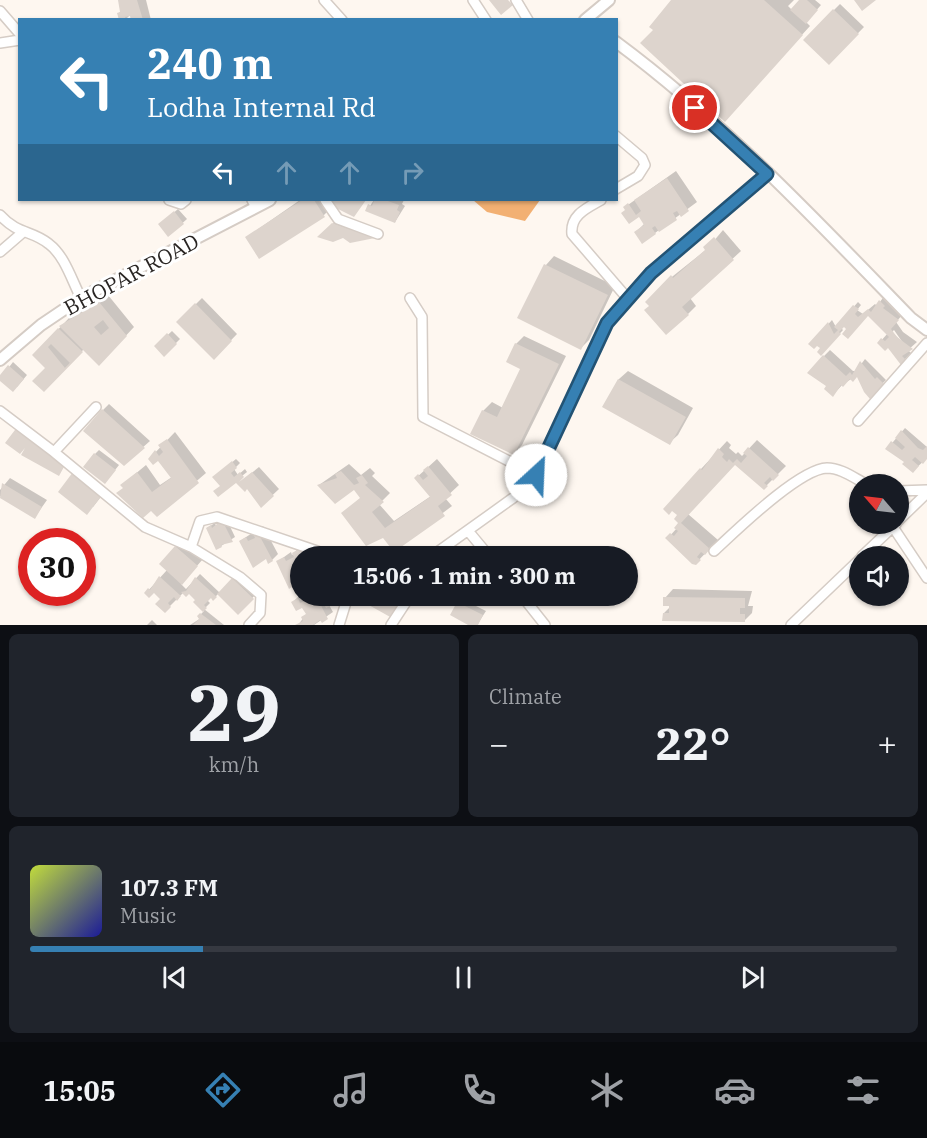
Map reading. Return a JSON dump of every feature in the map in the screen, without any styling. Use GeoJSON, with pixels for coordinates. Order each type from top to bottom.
{"type":"FeatureCollection","features":[{"type":"Feature","properties":{"kind":"street"},"geometry":{"type":"LineString","coordinates":[[324,0],[340,18]]}},
{"type":"Feature","properties":{"kind":"street"},"geometry":{"type":"LineString","coordinates":[[473,0],[485,18]]}},
{"type":"Feature","properties":{"kind":"street"},"geometry":{"type":"LineString","coordinates":[[516,0],[527,18]]}},
{"type":"Feature","properties":{"kind":"street"},"geometry":{"type":"LineString","coordinates":[[587,18],[609,0]]}},
{"type":"Feature","properties":{"kind":"street"},"geometry":{"type":"LineString","coordinates":[[0,11],[18,32]]}},
{"type":"Feature","properties":{"kind":"street"},"geometry":{"type":"LineString","coordinates":[[0,43],[18,40]]}},
{"type":"Feature","properties":{"kind":"street"},"geometry":{"type":"LineString","coordinates":[[618,44],[702,114],[767,174],[927,330]]}},
{"type":"Feature","properties":{"kind":"street"},"geometry":{"type":"LineString","coordinates":[[618,138],[642,158],[645,165],[638,176],[618,188]]}},
{"type":"Feature","properties":{"kind":"street"},"geometry":{"type":"LineString","coordinates":[[446,546],[469,532],[513,498],[536,475],[607,323],[651,273],[767,174]]}},
{"type":"Feature","properties":{"kind":"street"},"geometry":{"type":"LineString","coordinates":[[326,201],[338,219],[378,234]]}},
{"type":"Feature","properties":{"kind":"street"},"geometry":{"type":"LineString","coordinates":[[599,201],[577,215],[571,225],[572,234],[628,299]]}},
{"type":"Feature","properties":{"kind":"street","name":"BHOPAR ROAD"},"geometry":{"type":"LineString","coordinates":[[0,360],[41,325],[81,298],[254,203]]}},
{"type":"Feature","properties":{"kind":"street"},"geometry":{"type":"LineString","coordinates":[[0,215],[10,226],[48,243],[56,251],[81,298]]}},
{"type":"Feature","properties":{"kind":"street"},"geometry":{"type":"LineString","coordinates":[[0,252],[22,233]]}},
{"type":"Feature","properties":{"kind":"street"},"geometry":{"type":"LineString","coordinates":[[411,298],[422,317],[423,417],[536,475]]}},
{"type":"Feature","properties":{"kind":"street"},"geometry":{"type":"LineString","coordinates":[[858,421],[927,343]]}},
{"type":"Feature","properties":{"kind":"street"},"geometry":{"type":"LineString","coordinates":[[54,452],[96,407]]}},
{"type":"Feature","properties":{"kind":"street"},"geometry":{"type":"LineString","coordinates":[[0,411],[145,527],[191,547],[240,577],[261,595],[260,613],[249,625]]}},
{"type":"Feature","properties":{"kind":"street"},"geometry":{"type":"LineString","coordinates":[[714,551],[782,491],[807,474],[826,468],[849,475]]}},
{"type":"Feature","properties":{"kind":"street"},"geometry":{"type":"LineString","coordinates":[[909,491],[927,492]]}},
{"type":"Feature","properties":{"kind":"street"},"geometry":{"type":"LineString","coordinates":[[909,511],[927,492]]}},
{"type":"Feature","properties":{"kind":"street"},"geometry":{"type":"LineString","coordinates":[[191,547],[200,521],[217,517],[302,546]]}},
{"type":"Feature","properties":{"kind":"street"},"geometry":{"type":"LineString","coordinates":[[469,532],[481,546]]}},
{"type":"Feature","properties":{"kind":"street"},"geometry":{"type":"LineString","coordinates":[[873,546],[886,534]]}},
{"type":"Feature","properties":{"kind":"street"},"geometry":{"type":"LineString","coordinates":[[902,534],[927,578]]}},
{"type":"Feature","properties":{"kind":"street"},"geometry":{"type":"LineString","coordinates":[[791,625],[849,569]]}},
{"type":"Feature","properties":{"kind":"street"},"geometry":{"type":"LineString","coordinates":[[339,625],[345,606]]}},
{"type":"Feature","properties":{"kind":"street"},"geometry":{"type":"LineString","coordinates":[[391,625],[403,606]]}},
{"type":"Feature","properties":{"kind":"street"},"geometry":{"type":"LineString","coordinates":[[530,606],[545,625]]}},
{"type":"Feature","properties":{"kind":"street"},"geometry":{"type":"LineString","coordinates":[[532,625],[539,616]]}},
{"type":"Feature","properties":{"kind":"shaded area"},"geometry":{"type":"Polygon","coordinates":[[[474,201],[539,201],[525,221],[487,212],[474,201]]]}},
{"type":"Feature","properties":{"kind":"building"},"geometry":{"type":"Polygon","coordinates":[[[118,0],[137,0],[142,18],[130,18],[130,16],[118,18],[117,13],[120,12],[118,0]]]}},
{"type":"Feature","properties":{"kind":"building"},"geometry":{"type":"Polygon","coordinates":[[[489,0],[508,0],[513,5],[501,15],[489,0]]]}},
{"type":"Feature","properties":{"kind":"building"},"geometry":{"type":"Polygon","coordinates":[[[671,0],[764,0],[803,35],[725,122],[640,43],[653,30],[649,27],[671,0]]]}},
{"type":"Feature","properties":{"kind":"building"},"geometry":{"type":"Polygon","coordinates":[[[799,0],[807,0],[818,10],[806,24],[790,10],[799,0]]]}},
{"type":"Feature","properties":{"kind":"building"},"geometry":{"type":"Polygon","coordinates":[[[854,0],[876,0],[862,11],[854,0]]]}},
{"type":"Feature","properties":{"kind":"building"},"geometry":{"type":"Polygon","coordinates":[[[833,9],[859,34],[829,65],[803,40],[833,9]]]}},
{"type":"Feature","properties":{"kind":"building"},"geometry":{"type":"Polygon","coordinates":[[[667,178],[689,211],[681,217],[677,211],[673,213],[677,220],[659,232],[655,226],[652,228],[656,234],[642,244],[634,232],[644,225],[639,217],[629,224],[621,213],[625,210],[623,207],[628,203],[636,215],[641,211],[634,200],[667,178]]]}},
{"type":"Feature","properties":{"kind":"building"},"geometry":{"type":"Polygon","coordinates":[[[300,201],[315,201],[325,217],[259,259],[245,237],[300,201]]]}},
{"type":"Feature","properties":{"kind":"building"},"geometry":{"type":"Polygon","coordinates":[[[332,201],[365,201],[354,217],[336,208],[332,201]]]}},
{"type":"Feature","properties":{"kind":"building"},"geometry":{"type":"Polygon","coordinates":[[[374,201],[388,201],[399,205],[397,210],[400,212],[395,223],[365,211],[368,204],[372,206],[374,201]]]}},
{"type":"Feature","properties":{"kind":"building"},"geometry":{"type":"Polygon","coordinates":[[[174,211],[184,224],[168,237],[158,224],[174,211]]]}},
{"type":"Feature","properties":{"kind":"building"},"geometry":{"type":"Polygon","coordinates":[[[332,223],[375,238],[350,243],[343,238],[333,242],[317,237],[332,223]]]}},
{"type":"Feature","properties":{"kind":"building"},"geometry":{"type":"Polygon","coordinates":[[[714,237],[734,260],[682,307],[689,315],[666,335],[644,310],[649,306],[645,302],[671,275],[673,278],[705,250],[703,247],[714,237]]]}},
{"type":"Feature","properties":{"kind":"building"},"geometry":{"type":"Polygon","coordinates":[[[544,264],[608,295],[581,350],[517,318],[544,264]]]}},
{"type":"Feature","properties":{"kind":"building"},"geometry":{"type":"Polygon","coordinates":[[[879,300],[885,306],[883,308],[899,320],[891,329],[897,337],[913,349],[902,356],[906,360],[901,365],[888,348],[885,351],[877,343],[881,338],[885,341],[889,337],[868,316],[848,339],[842,334],[846,329],[844,327],[839,332],[841,334],[821,356],[817,352],[820,348],[817,346],[814,349],[808,344],[828,322],[834,334],[838,330],[834,327],[853,305],[859,309],[855,314],[858,317],[868,309],[871,312],[879,300]]]}},
{"type":"Feature","properties":{"kind":"building"},"geometry":{"type":"Polygon","coordinates":[[[99,302],[127,336],[99,366],[59,326],[99,302]],[[103,320],[94,327],[101,335],[109,328],[103,320]]]}},
{"type":"Feature","properties":{"kind":"building"},"geometry":{"type":"Polygon","coordinates":[[[195,303],[232,341],[214,360],[176,322],[195,303]]]}},
{"type":"Feature","properties":{"kind":"building"},"geometry":{"type":"Polygon","coordinates":[[[58,328],[83,352],[44,392],[32,381],[45,368],[32,355],[58,328]],[[51,344],[48,347],[65,368],[70,363],[51,344]]]}},
{"type":"Feature","properties":{"kind":"building"},"geometry":{"type":"Polygon","coordinates":[[[167,333],[177,344],[164,357],[154,346],[167,333]]]}},
{"type":"Feature","properties":{"kind":"building"},"geometry":{"type":"Polygon","coordinates":[[[515,343],[559,364],[514,455],[470,434],[482,410],[497,417],[520,369],[506,362],[515,343]]]}},
{"type":"Feature","properties":{"kind":"building"},"geometry":{"type":"Polygon","coordinates":[[[823,355],[846,376],[850,372],[852,375],[860,361],[875,379],[877,377],[884,384],[870,399],[857,377],[853,382],[850,379],[843,387],[841,385],[833,397],[824,389],[826,386],[807,373],[823,355]]]}},
{"type":"Feature","properties":{"kind":"building"},"geometry":{"type":"Polygon","coordinates":[[[8,365],[24,379],[13,392],[0,381],[0,375],[8,365]]]}},
{"type":"Feature","properties":{"kind":"building"},"geometry":{"type":"Polygon","coordinates":[[[618,379],[686,417],[670,445],[602,407],[618,379]]]}},
{"type":"Feature","properties":{"kind":"building"},"geometry":{"type":"Polygon","coordinates":[[[102,409],[145,448],[124,466],[83,431],[102,409]]]}},
{"type":"Feature","properties":{"kind":"building"},"geometry":{"type":"Polygon","coordinates":[[[18,426],[33,438],[31,441],[65,465],[59,476],[21,455],[25,448],[20,454],[5,443],[18,426]]]}},
{"type":"Feature","properties":{"kind":"building"},"geometry":{"type":"Polygon","coordinates":[[[901,430],[918,448],[923,450],[927,446],[927,459],[923,464],[915,457],[912,460],[919,466],[913,473],[902,464],[904,462],[885,449],[891,441],[902,450],[905,447],[895,438],[901,430]]]}},
{"type":"Feature","properties":{"kind":"building"},"geometry":{"type":"Polygon","coordinates":[[[167,439],[199,483],[157,517],[151,511],[143,518],[116,493],[123,488],[120,485],[137,472],[152,492],[171,478],[158,461],[153,465],[148,459],[155,450],[159,456],[163,452],[158,445],[167,439]]]}},
{"type":"Feature","properties":{"kind":"building"},"geometry":{"type":"Polygon","coordinates":[[[748,447],[779,475],[773,481],[770,477],[764,483],[768,486],[764,490],[735,465],[681,523],[710,549],[705,555],[701,552],[697,557],[701,560],[696,565],[692,564],[665,538],[670,533],[674,536],[678,531],[674,528],[678,523],[674,519],[677,515],[672,511],[669,515],[663,509],[700,468],[702,470],[718,448],[724,454],[722,457],[727,462],[729,459],[733,463],[737,459],[741,463],[747,456],[743,453],[748,447]]]}},
{"type":"Feature","properties":{"kind":"building"},"geometry":{"type":"Polygon","coordinates":[[[94,453],[116,470],[105,484],[83,467],[94,453]]]}},
{"type":"Feature","properties":{"kind":"building"},"geometry":{"type":"Polygon","coordinates":[[[232,461],[237,468],[231,473],[234,477],[240,472],[244,477],[239,482],[252,472],[274,496],[261,508],[247,489],[245,492],[236,483],[218,497],[213,491],[220,486],[212,477],[232,461]]]}},
{"type":"Feature","properties":{"kind":"building"},"geometry":{"type":"Polygon","coordinates":[[[428,466],[452,495],[438,506],[445,516],[402,546],[389,546],[383,538],[366,546],[341,513],[360,498],[354,490],[335,504],[317,485],[337,478],[335,474],[341,471],[354,485],[359,483],[356,478],[362,475],[368,483],[365,485],[384,502],[372,512],[385,528],[430,497],[414,478],[418,474],[423,480],[428,476],[423,470],[428,466]]]}},
{"type":"Feature","properties":{"kind":"building"},"geometry":{"type":"Polygon","coordinates":[[[73,472],[102,495],[87,515],[58,492],[73,472]]]}},
{"type":"Feature","properties":{"kind":"building"},"geometry":{"type":"Polygon","coordinates":[[[2,483],[42,507],[35,519],[0,498],[2,483]]]}},
{"type":"Feature","properties":{"kind":"building"},"geometry":{"type":"Polygon","coordinates":[[[222,520],[233,542],[221,545],[222,547],[216,550],[206,528],[211,525],[212,528],[222,520]]]}},
{"type":"Feature","properties":{"kind":"building"},"geometry":{"type":"Polygon","coordinates":[[[257,531],[273,561],[268,564],[266,559],[253,568],[239,541],[246,537],[248,541],[255,538],[253,533],[257,531]]]}},
{"type":"Feature","properties":{"kind":"building"},"geometry":{"type":"Polygon","coordinates":[[[175,546],[198,566],[182,585],[159,564],[175,546]]]}},
{"type":"Feature","properties":{"kind":"building"},"geometry":{"type":"Polygon","coordinates":[[[284,557],[286,561],[290,559],[289,589],[276,561],[284,557]]]}},
{"type":"Feature","properties":{"kind":"building"},"geometry":{"type":"Polygon","coordinates":[[[159,576],[181,596],[177,601],[174,597],[168,603],[171,607],[165,613],[155,604],[160,599],[154,593],[149,598],[144,593],[148,588],[150,590],[159,576]]]}},
{"type":"Feature","properties":{"kind":"building"},"geometry":{"type":"Polygon","coordinates":[[[195,577],[217,597],[213,601],[211,598],[204,605],[207,608],[203,612],[189,594],[186,597],[181,592],[186,591],[195,577]]]}},
{"type":"Feature","properties":{"kind":"building"},"geometry":{"type":"Polygon","coordinates":[[[232,578],[254,599],[238,615],[217,594],[232,578]]]}},
{"type":"Feature","properties":{"kind":"building"},"geometry":{"type":"Polygon","coordinates":[[[663,597],[745,598],[745,608],[740,608],[740,614],[745,614],[745,622],[662,621],[663,613],[669,613],[669,606],[663,606],[663,597]]]}},
{"type":"Feature","properties":{"kind":"building"},"geometry":{"type":"Polygon","coordinates":[[[293,606],[321,606],[328,619],[322,623],[320,620],[313,625],[295,625],[303,621],[301,617],[306,614],[302,608],[296,611],[293,606]]]}},
{"type":"Feature","properties":{"kind":"building"},"geometry":{"type":"Polygon","coordinates":[[[371,606],[399,606],[392,618],[371,606]]]}},
{"type":"Feature","properties":{"kind":"building"},"geometry":{"type":"Polygon","coordinates":[[[455,606],[465,606],[483,615],[478,625],[468,625],[450,615],[455,606]]]}},
{"type":"Feature","properties":{"kind":"building"},"geometry":{"type":"Polygon","coordinates":[[[200,613],[216,625],[193,625],[199,619],[197,616],[200,613]]]}},
{"type":"Feature","properties":{"kind":"route"},"geometry":{"type":"LineString","coordinates":[[536,475],[607,323],[651,273],[767,174],[695,108]]}}]}
